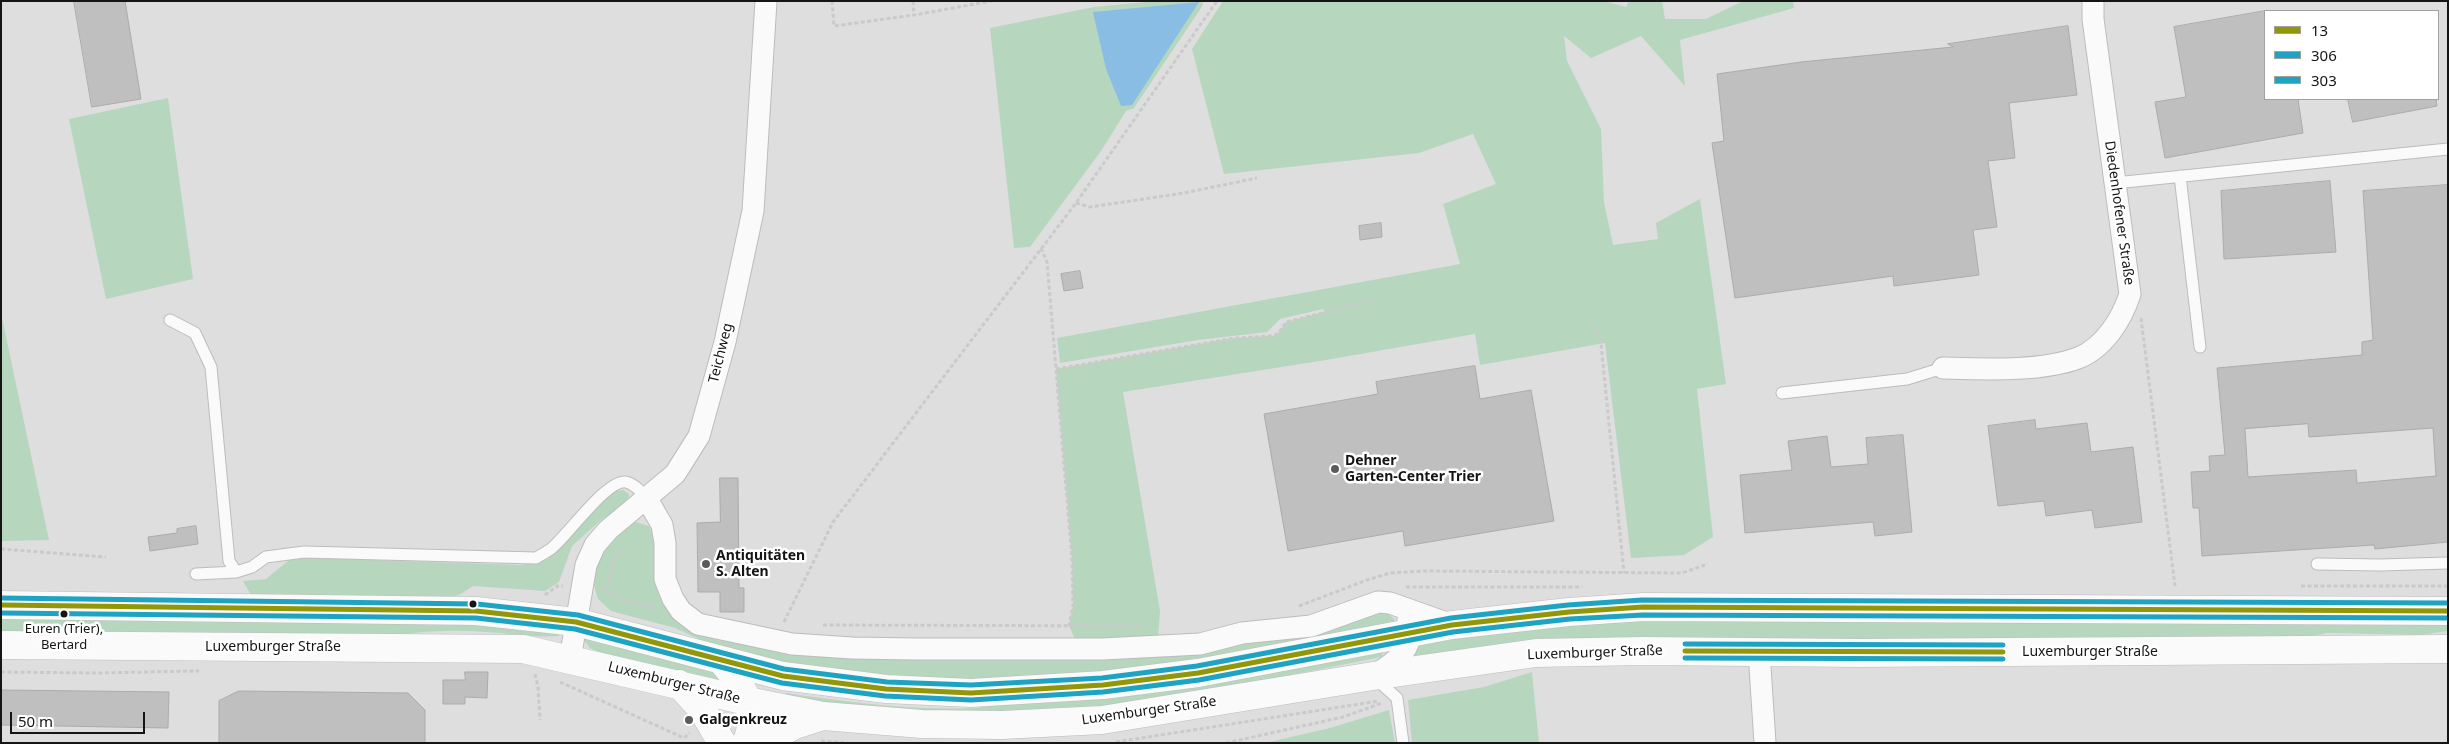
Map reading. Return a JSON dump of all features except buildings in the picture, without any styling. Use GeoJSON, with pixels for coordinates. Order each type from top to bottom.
{"type":"FeatureCollection","features":[{"type":"Feature","properties":{"kind":"main road"},"geometry":{"type":"LineString","coordinates":[[1,606],[476,611],[576,622],[783,676],[886,690],[971,693],[1094,686],[1198,673],[1410,634],[1452,624],[1643,606],[2448,610]]}},
{"type":"Feature","properties":{"kind":"main road","name":"Luxemburger Straße"},"geometry":{"type":"LineString","coordinates":[[1,644],[523,648],[747,701],[823,716],[922,724],[1002,725],[1102,720],[1373,676],[1536,653],[1643,650],[1760,652],[2448,649]]}},
{"type":"Feature","properties":{"kind":"main road"},"geometry":{"type":"LineString","coordinates":[[722,661],[735,678],[747,701],[752,719],[746,743]]}},
{"type":"Feature","properties":{"kind":"main road"},"geometry":{"type":"LineString","coordinates":[[732,743],[734,721],[747,701],[763,688],[783,676]]}},
{"type":"Feature","properties":{"kind":"main road"},"geometry":{"type":"LineString","coordinates":[[679,684],[702,709],[716,733]]}},
{"type":"Feature","properties":{"kind":"main road"},"geometry":{"type":"LineString","coordinates":[[761,743],[795,724],[823,716]]}},
{"type":"Feature","properties":{"kind":"street","name":"Teichweg"},"geometry":{"type":"LineString","coordinates":[[570,659],[586,565],[595,545],[608,530],[675,474],[699,436],[725,342],[753,211],[766,1]]}},
{"type":"Feature","properties":{"kind":"street","name":"Diedenhofener Straße"},"geometry":{"type":"LineString","coordinates":[[1943,368],[2006,369],[2065,362],[2080,357],[2102,342],[2124,311],[2130,294],[2093,19],[2094,1]]}},
{"type":"Feature","properties":{"kind":"street"},"geometry":{"type":"LineString","coordinates":[[647,499],[662,525],[666,543],[665,579],[673,599],[681,611],[698,624],[792,644],[871,649],[1102,649],[1200,644],[1242,633],[1311,626],[1378,602],[1390,603],[1452,624]]}},
{"type":"Feature","properties":{"kind":"street"},"geometry":{"type":"LineString","coordinates":[[1398,607],[1406,615],[1410,634]]}},
{"type":"Feature","properties":{"kind":"street","name":"Luxemburger Straße"},"geometry":{"type":"LineString","coordinates":[[1373,676],[1402,656],[1410,634]]}},
{"type":"Feature","properties":{"kind":"street"},"geometry":{"type":"LineString","coordinates":[[1760,652],[1765,743]]}},
{"type":"Feature","properties":{"kind":"lane"},"geometry":{"type":"LineString","coordinates":[[2115,183],[2448,149]]}},
{"type":"Feature","properties":{"kind":"lane"},"geometry":{"type":"LineString","coordinates":[[2180,176],[2200,348]]}},
{"type":"Feature","properties":{"kind":"lane"},"geometry":{"type":"LineString","coordinates":[[170,320],[195,332],[211,367],[229,561],[236,572]]}},
{"type":"Feature","properties":{"kind":"lane"},"geometry":{"type":"LineString","coordinates":[[1782,393],[1907,379],[1943,368]]}},
{"type":"Feature","properties":{"kind":"lane"},"geometry":{"type":"LineString","coordinates":[[196,574],[236,572],[252,567],[266,557],[304,552],[536,558],[552,548],[605,492],[620,482],[632,484],[647,499]]}},
{"type":"Feature","properties":{"kind":"lane"},"geometry":{"type":"LineString","coordinates":[[2317,564],[2448,563]]}},
{"type":"Feature","properties":{"kind":"lane"},"geometry":{"type":"LineString","coordinates":[[1373,676],[1397,698],[1403,743]]}},
{"type":"Feature","properties":{"kind":"path"},"geometry":{"type":"LineString","coordinates":[[832,1],[834,26],[914,16],[992,1]]}},
{"type":"Feature","properties":{"kind":"path"},"geometry":{"type":"LineString","coordinates":[[913,1],[914,16]]}},
{"type":"Feature","properties":{"kind":"path"},"geometry":{"type":"LineString","coordinates":[[789,613],[832,522],[1076,203],[1217,1]]}},
{"type":"Feature","properties":{"kind":"path"},"geometry":{"type":"LineString","coordinates":[[1076,203],[1090,207],[1184,193],[1257,178]]}},
{"type":"Feature","properties":{"kind":"path"},"geometry":{"type":"LineString","coordinates":[[1041,247],[1047,262],[1072,559],[1073,606],[1069,626]]}},
{"type":"Feature","properties":{"kind":"path"},"geometry":{"type":"LineString","coordinates":[[2130,294],[2139,303],[2175,586]]}},
{"type":"Feature","properties":{"kind":"path"},"geometry":{"type":"LineString","coordinates":[[1056,368],[1234,338],[1272,336],[1278,334],[1286,322],[1374,300]]}},
{"type":"Feature","properties":{"kind":"path"},"geometry":{"type":"LineString","coordinates":[[1594,327],[1599,334],[1601,344],[1624,573]]}},
{"type":"Feature","properties":{"kind":"path"},"geometry":{"type":"LineString","coordinates":[[606,590],[613,562],[623,545]]}},
{"type":"Feature","properties":{"kind":"path"},"geometry":{"type":"LineString","coordinates":[[1,549],[106,557]]}},
{"type":"Feature","properties":{"kind":"path"},"geometry":{"type":"LineString","coordinates":[[1293,609],[1390,573],[1425,571],[1682,573],[1708,564]]}},
{"type":"Feature","properties":{"kind":"path"},"geometry":{"type":"LineString","coordinates":[[783,623],[789,624]]}},
{"type":"Feature","properties":{"kind":"path"},"geometry":{"type":"LineString","coordinates":[[815,625],[1149,626]]}},
{"type":"Feature","properties":{"kind":"path"},"geometry":{"type":"LineString","coordinates":[[540,720],[538,687],[534,670],[543,674]]}},
{"type":"Feature","properties":{"kind":"path"},"geometry":{"type":"LineString","coordinates":[[1,672],[97,673]]}},
{"type":"Feature","properties":{"kind":"path"},"geometry":{"type":"LineString","coordinates":[[552,678],[684,738],[716,733]]}},
{"type":"Feature","properties":{"kind":"path"},"geometry":{"type":"LineString","coordinates":[[1226,743],[1343,717],[1397,698]]}},
{"type":"Feature","properties":{"kind":"green space"},"geometry":{"type":"Polygon","coordinates":[[[1156,1],[1202,1],[1203,5],[1134,108],[1126,111],[1101,151],[1030,247],[1014,248],[990,28],[1094,7],[1156,1]]]}},
{"type":"Feature","properties":{"kind":"green space"},"geometry":{"type":"Polygon","coordinates":[[[1223,1],[1604,1],[1626,7],[1629,1],[1662,1],[1665,19],[1706,19],[1743,1],[1793,1],[1794,8],[1680,40],[1685,86],[1641,36],[1591,58],[1564,36],[1567,61],[1601,129],[1604,202],[1613,245],[1658,239],[1656,223],[1700,199],[1726,384],[1697,389],[1713,537],[1684,555],[1631,558],[1605,343],[1480,365],[1475,334],[1123,392],[1160,611],[1158,638],[1076,641],[1069,626],[1073,606],[1072,559],[1056,369],[1234,338],[1272,336],[1278,334],[1286,322],[1324,312],[1323,309],[1280,319],[1267,332],[1198,340],[1060,363],[1057,338],[1460,264],[1443,204],[1496,184],[1473,134],[1419,153],[1224,174],[1192,49],[1223,1]]]}},
{"type":"Feature","properties":{"kind":"green space"},"geometry":{"type":"Polygon","coordinates":[[[168,98],[193,279],[106,299],[69,119],[168,98]]]}},
{"type":"Feature","properties":{"kind":"green space"},"geometry":{"type":"Polygon","coordinates":[[[1,313],[49,540],[1,541],[1,313]]]}},
{"type":"Feature","properties":{"kind":"green space"},"geometry":{"type":"Polygon","coordinates":[[[623,490],[629,494],[628,502],[601,520],[572,546],[559,582],[545,591],[473,586],[459,595],[416,603],[254,600],[243,581],[266,579],[289,560],[311,558],[522,565],[548,559],[568,540],[609,492],[623,490]]]}},
{"type":"Feature","properties":{"kind":"green space"},"geometry":{"type":"Polygon","coordinates":[[[635,522],[649,526],[655,538],[684,623],[716,640],[828,657],[1069,658],[1371,612],[1387,612],[1394,619],[1397,626],[1247,654],[999,684],[845,675],[720,649],[675,628],[611,611],[598,599],[593,582],[597,564],[605,544],[635,522]]]}},
{"type":"Feature","properties":{"kind":"green space"},"geometry":{"type":"Polygon","coordinates":[[[1,617],[435,620],[560,633],[558,636],[540,636],[445,631],[378,638],[1,634],[1,617]]]}},
{"type":"Feature","properties":{"kind":"green space"},"geometry":{"type":"Polygon","coordinates":[[[1600,620],[2448,620],[2448,631],[2420,635],[2328,633],[2281,641],[1403,663],[1418,644],[1546,623],[1600,620]]]}},
{"type":"Feature","properties":{"kind":"green space"},"geometry":{"type":"Polygon","coordinates":[[[587,636],[714,669],[725,685],[603,654],[590,648],[584,640],[587,636]]]}},
{"type":"Feature","properties":{"kind":"green space"},"geometry":{"type":"Polygon","coordinates":[[[1380,651],[1383,653],[1381,657],[1286,676],[1265,685],[1035,719],[784,700],[786,693],[904,707],[975,708],[1380,651]]]}},
{"type":"Feature","properties":{"kind":"green space"},"geometry":{"type":"Polygon","coordinates":[[[1532,672],[1539,743],[1412,743],[1408,700],[1484,687],[1532,672]]]}},
{"type":"Feature","properties":{"kind":"green space"},"geometry":{"type":"Polygon","coordinates":[[[1389,710],[1395,743],[1265,743],[1330,728],[1389,710]]]}},
{"type":"Feature","properties":{"kind":"water"},"geometry":{"type":"Polygon","coordinates":[[[1199,2],[1132,105],[1121,106],[1106,69],[1093,12],[1199,2]]]}},
{"type":"Feature","properties":{"kind":"transit line","name":"303"},"geometry":{"type":"LineString","coordinates":[[1,598],[477,604],[578,615],[784,669],[887,682],[971,685],[1102,678],[1197,666],[1451,618],[1568,605],[1642,600],[2448,603]]}},
{"type":"Feature","properties":{"kind":"transit line","name":"13"},"geometry":{"type":"LineString","coordinates":[[1,605],[476,611],[576,622],[783,676],[886,689],[971,693],[1103,685],[1198,673],[1452,625],[1569,612],[1643,607],[2448,611]]}},
{"type":"Feature","properties":{"kind":"transit line","name":"306"},"geometry":{"type":"LineString","coordinates":[[1,613],[476,618],[575,629],[782,683],[885,696],[971,700],[1103,692],[1199,680],[1453,632],[1570,619],[1643,615],[2448,618]]}},
{"type":"Feature","properties":{"kind":"transit line","name":"303"},"geometry":{"type":"LineString","coordinates":[[1685,644],[2003,645]]}},
{"type":"Feature","properties":{"kind":"transit line","name":"13"},"geometry":{"type":"LineString","coordinates":[[1685,651],[2003,652]]}},
{"type":"Feature","properties":{"kind":"transit line","name":"306"},"geometry":{"type":"LineString","coordinates":[[1685,658],[2003,659]]}},
{"type":"Feature","properties":{"kind":"place","name":"Dehner Garten-Center Trier"},"geometry":{"type":"Point","coordinates":[1335,469]}},
{"type":"Feature","properties":{"kind":"place","name":"Antiquitäten S. Alten"},"geometry":{"type":"Point","coordinates":[706,564]}},
{"type":"Feature","properties":{"kind":"place","name":"Euren (Trier), Bertard"},"geometry":{"type":"Point","coordinates":[64,614]}},
{"type":"Feature","properties":{"kind":"place","name":"Galgenkreuz"},"geometry":{"type":"Point","coordinates":[689,720]}}]}
